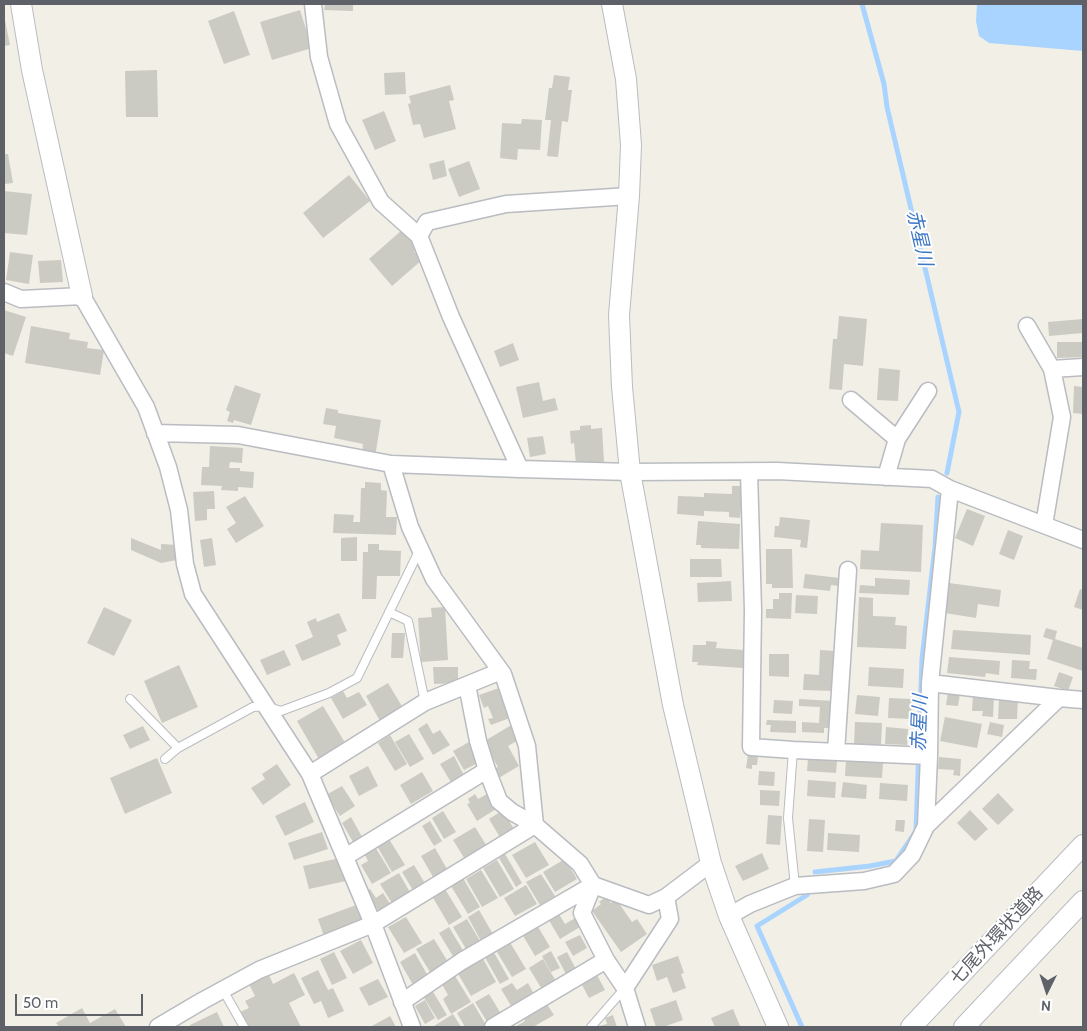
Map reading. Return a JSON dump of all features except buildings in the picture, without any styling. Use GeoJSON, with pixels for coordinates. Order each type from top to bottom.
{"type":"FeatureCollection","features":[{"type":"Feature","properties":{"kind":"street"},"geometry":{"type":"LineString","coordinates":[[21,4],[32,70],[82,296],[146,407],[168,467],[179,510],[185,564],[193,594],[310,774],[374,924],[412,1027]]}},
{"type":"Feature","properties":{"kind":"street"},"geometry":{"type":"LineString","coordinates":[[313,4],[319,58],[338,124],[381,202],[419,236],[451,318],[520,469]]}},
{"type":"Feature","properties":{"kind":"street"},"geometry":{"type":"LineString","coordinates":[[612,4],[626,79],[631,145],[629,196],[619,315],[622,387],[630,472],[673,705],[711,863],[729,916],[778,1027]]}},
{"type":"Feature","properties":{"kind":"street"},"geometry":{"type":"LineString","coordinates":[[419,236],[427,222],[506,204],[629,196]]}},
{"type":"Feature","properties":{"kind":"street"},"geometry":{"type":"LineString","coordinates":[[4,292],[21,299],[82,296]]}},
{"type":"Feature","properties":{"kind":"street"},"geometry":{"type":"LineString","coordinates":[[1027,326],[1052,369],[1062,417],[1044,525]]}},
{"type":"Feature","properties":{"kind":"street"},"geometry":{"type":"LineString","coordinates":[[1052,369],[1083,367]]}},
{"type":"Feature","properties":{"kind":"street"},"geometry":{"type":"LineString","coordinates":[[886,477],[897,439],[928,391]]}},
{"type":"Feature","properties":{"kind":"street"},"geometry":{"type":"LineString","coordinates":[[851,400],[897,439]]}},
{"type":"Feature","properties":{"kind":"street"},"geometry":{"type":"LineString","coordinates":[[155,433],[238,435],[391,464],[630,472],[777,472],[932,480],[950,489],[1083,540]]}},
{"type":"Feature","properties":{"kind":"street"},"geometry":{"type":"LineString","coordinates":[[391,464],[410,527],[434,579],[504,674],[527,746],[535,826]]}},
{"type":"Feature","properties":{"kind":"street"},"geometry":{"type":"LineString","coordinates":[[749,472],[753,610],[751,746],[792,750],[929,756]]}},
{"type":"Feature","properties":{"kind":"street"},"geometry":{"type":"LineString","coordinates":[[926,826],[930,683],[950,489]]}},
{"type":"Feature","properties":{"kind":"street"},"geometry":{"type":"LineString","coordinates":[[836,752],[848,570]]}},
{"type":"Feature","properties":{"kind":"street"},"geometry":{"type":"LineString","coordinates":[[310,774],[425,702],[501,670]]}},
{"type":"Feature","properties":{"kind":"street"},"geometry":{"type":"LineString","coordinates":[[930,683],[1083,700]]}},
{"type":"Feature","properties":{"kind":"street"},"geometry":{"type":"LineString","coordinates":[[467,685],[478,740],[499,801],[512,812],[535,826],[580,864],[593,885],[649,905],[666,897],[711,863]]}},
{"type":"Feature","properties":{"kind":"street"},"geometry":{"type":"LineString","coordinates":[[729,916],[750,904],[795,886],[864,880],[894,874],[912,855],[926,826],[1059,698]]}},
{"type":"Feature","properties":{"kind":"street"},"geometry":{"type":"LineString","coordinates":[[345,857],[487,770]]}},
{"type":"Feature","properties":{"kind":"street"},"geometry":{"type":"LineString","coordinates":[[158,1027],[259,970],[374,924],[535,826]]}},
{"type":"Feature","properties":{"kind":"street","name":"七尾外環状道路"},"geometry":{"type":"LineString","coordinates":[[910,1027],[1083,845]]}},
{"type":"Feature","properties":{"kind":"street"},"geometry":{"type":"LineString","coordinates":[[593,885],[582,913],[606,960],[625,988],[637,1027]]}},
{"type":"Feature","properties":{"kind":"street"},"geometry":{"type":"LineString","coordinates":[[402,1002],[462,961],[593,885]]}},
{"type":"Feature","properties":{"kind":"street"},"geometry":{"type":"LineString","coordinates":[[625,988],[670,919],[666,897]]}},
{"type":"Feature","properties":{"kind":"street"},"geometry":{"type":"LineString","coordinates":[[964,1027],[1083,901]]}},
{"type":"Feature","properties":{"kind":"street"},"geometry":{"type":"LineString","coordinates":[[493,1027],[606,960]]}},
{"type":"Feature","properties":{"kind":"lane"},"geometry":{"type":"LineString","coordinates":[[165,759],[178,748],[253,707],[266,706],[281,711],[329,694],[356,678],[420,548]]}},
{"type":"Feature","properties":{"kind":"lane"},"geometry":{"type":"LineString","coordinates":[[389,612],[408,621],[425,702]]}},
{"type":"Feature","properties":{"kind":"lane"},"geometry":{"type":"LineString","coordinates":[[130,700],[178,748]]}},
{"type":"Feature","properties":{"kind":"lane"},"geometry":{"type":"LineString","coordinates":[[792,750],[788,818],[795,886]]}},
{"type":"Feature","properties":{"kind":"lane"},"geometry":{"type":"LineString","coordinates":[[591,1027],[625,988]]}},
{"type":"Feature","properties":{"kind":"lane"},"geometry":{"type":"LineString","coordinates":[[223,990],[244,1027]]}},
{"type":"Feature","properties":{"kind":"water"},"geometry":{"type":"Polygon","coordinates":[[[977,4],[1083,4],[1083,51],[989,43],[979,36],[976,21],[977,4]]]}},
{"type":"Feature","properties":{"kind":"waterway","name":"赤星川"},"geometry":{"type":"LineString","coordinates":[[862,4],[884,84],[887,107],[959,412],[947,473]]}},
{"type":"Feature","properties":{"kind":"waterway","name":"赤星川"},"geometry":{"type":"LineString","coordinates":[[815,872],[896,861],[916,831],[922,659],[935,547],[938,497]]}},
{"type":"Feature","properties":{"kind":"waterway","name":"赤星川"},"geometry":{"type":"LineString","coordinates":[[802,1027],[757,926],[807,895]]}}]}
